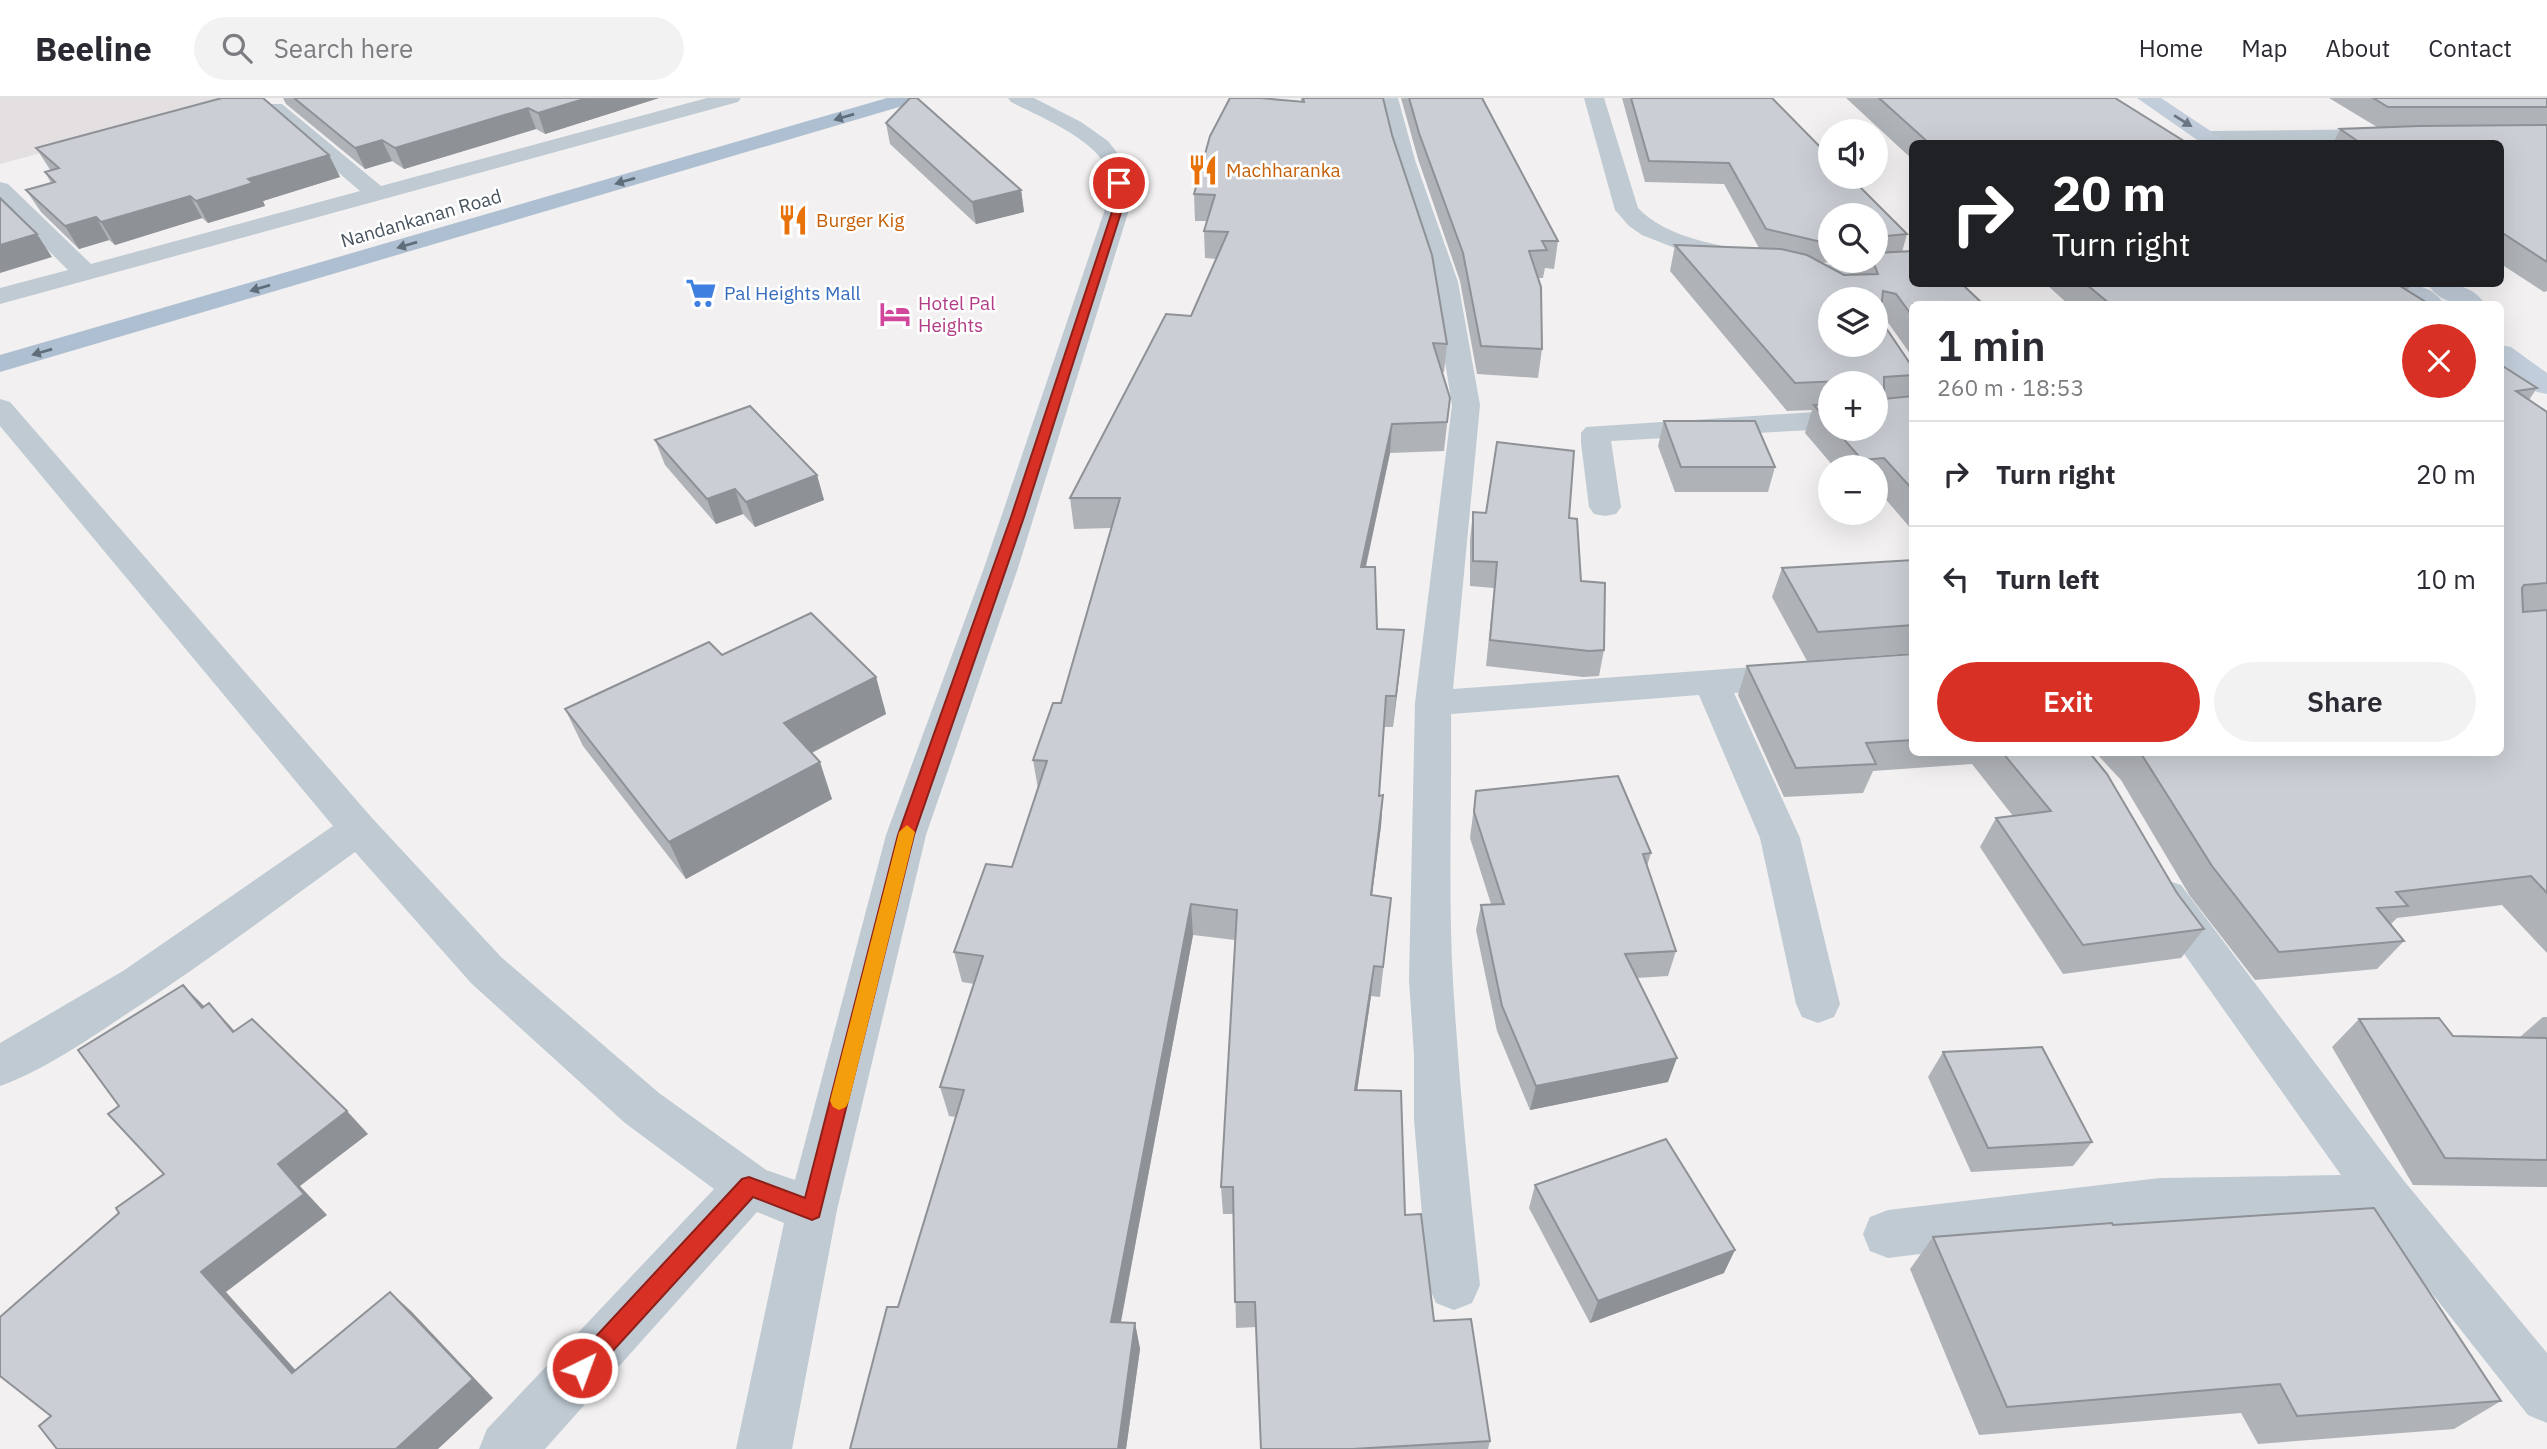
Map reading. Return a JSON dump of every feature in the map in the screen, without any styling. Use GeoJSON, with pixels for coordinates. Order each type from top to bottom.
{"type":"FeatureCollection","features":[{"type":"Feature","properties":{"kind":"main road","name":"Nandankanan Road"},"geometry":{"type":"LineString","coordinates":[[316,260],[842,98]]}},
{"type":"Feature","properties":{"kind":"main road","name":"Nandankanan Road"},"geometry":{"type":"LineString","coordinates":[[212,278],[316,260],[909,98]]}},
{"type":"Feature","properties":{"kind":"main road"},"geometry":{"type":"LineString","coordinates":[[0,364],[316,260]]}},
{"type":"Feature","properties":{"kind":"street"},"geometry":{"type":"LineString","coordinates":[[0,296],[375,192],[731,98]]}},
{"type":"Feature","properties":{"kind":"street"},"geometry":{"type":"LineString","coordinates":[[764,1449],[812,1210],[906,835],[1001,568],[1120,200],[1117,167],[1099,145],[1059,119],[1018,98]]}},
{"type":"Feature","properties":{"kind":"street"},"geometry":{"type":"LineString","coordinates":[[1388,98],[1404,160],[1446,282],[1466,405],[1433,703],[1431,981],[1437,1055],[1438,1120],[1454,1286]]}},
{"type":"Feature","properties":{"kind":"street"},"geometry":{"type":"LineString","coordinates":[[1594,98],[1627,210],[1636,222],[1665,237],[1810,274],[1834,287]]}},
{"type":"Feature","properties":{"kind":"street"},"geometry":{"type":"LineString","coordinates":[[625,103],[654,119]]}},
{"type":"Feature","properties":{"kind":"street"},"geometry":{"type":"LineString","coordinates":[[2139,103],[2213,140]]}},
{"type":"Feature","properties":{"kind":"street"},"geometry":{"type":"LineString","coordinates":[[2139,103],[2181,140]]}},
{"type":"Feature","properties":{"kind":"street"},"geometry":{"type":"LineString","coordinates":[[275,108],[375,192]]}},
{"type":"Feature","properties":{"kind":"street"},"geometry":{"type":"LineString","coordinates":[[2253,140],[2405,136]]}},
{"type":"Feature","properties":{"kind":"street"},"geometry":{"type":"LineString","coordinates":[[0,189],[85,272]]}},
{"type":"Feature","properties":{"kind":"street"},"geometry":{"type":"LineString","coordinates":[[1810,274],[1909,266]]}},
{"type":"Feature","properties":{"kind":"street"},"geometry":{"type":"LineString","coordinates":[[2506,351],[2547,355]]}},
{"type":"Feature","properties":{"kind":"street"},"geometry":{"type":"LineString","coordinates":[[2506,351],[2547,386]]}},
{"type":"Feature","properties":{"kind":"street"},"geometry":{"type":"LineString","coordinates":[[0,408],[358,829],[486,970],[642,1108],[749,1186],[812,1210]]}},
{"type":"Feature","properties":{"kind":"street"},"geometry":{"type":"LineString","coordinates":[[1605,507],[1603,479],[1595,456],[1596,433],[1818,421]]}},
{"type":"Feature","properties":{"kind":"street"},"geometry":{"type":"LineString","coordinates":[[1433,703],[1832,674]]}},
{"type":"Feature","properties":{"kind":"street"},"geometry":{"type":"LineString","coordinates":[[1710,682],[1780,838],[1818,1004]]}},
{"type":"Feature","properties":{"kind":"street"},"geometry":{"type":"LineString","coordinates":[[0,1066],[47,1042],[107,1004],[358,829]]}},
{"type":"Feature","properties":{"kind":"street"},"geometry":{"type":"LineString","coordinates":[[2146,862],[2173,909],[2386,1197],[2547,1396]]}},
{"type":"Feature","properties":{"kind":"street"},"geometry":{"type":"LineString","coordinates":[[507,1449],[749,1186]]}},
{"type":"Feature","properties":{"kind":"street"},"geometry":{"type":"LineString","coordinates":[[1888,1234],[2160,1201],[2386,1197]]}},
{"type":"Feature","properties":{"kind":"shaded area"},"geometry":{"type":"Polygon","coordinates":[[[0,98],[246,98],[0,164],[0,98]]]}},
{"type":"Feature","properties":{"kind":"building"},"geometry":{"type":"Polygon","coordinates":[[[222,98],[263,98],[329,155],[248,179],[253,183],[196,201],[190,196],[101,222],[96,217],[65,226],[26,190],[55,182],[45,172],[59,168],[36,148],[222,98]]]}},
{"type":"Feature","properties":{"kind":"building"},"geometry":{"type":"Polygon","coordinates":[[[294,98],[587,98],[538,113],[528,108],[395,148],[382,140],[355,148],[294,98]]]}},
{"type":"Feature","properties":{"kind":"building"},"geometry":{"type":"Polygon","coordinates":[[[910,98],[917,98],[1021,190],[972,202],[886,123],[910,98]]]}},
{"type":"Feature","properties":{"kind":"building"},"geometry":{"type":"Polygon","coordinates":[[[1230,98],[1304,102],[1303,98],[1383,98],[1392,135],[1432,255],[1447,344],[1433,343],[1450,398],[1447,422],[1392,424],[1361,567],[1375,567],[1377,629],[1404,630],[1396,696],[1386,696],[1379,796],[1383,795],[1371,895],[1391,898],[1383,967],[1374,966],[1355,1090],[1401,1091],[1405,1215],[1421,1214],[1434,1321],[1471,1319],[1490,1441],[1352,1449],[1261,1449],[1255,1302],[1235,1302],[1233,1187],[1221,1187],[1237,910],[1191,904],[1111,1322],[1135,1323],[1118,1449],[850,1449],[887,1307],[898,1307],[964,1090],[940,1087],[983,956],[954,952],[986,864],[1012,867],[1047,761],[1033,760],[1053,703],[1061,703],[1120,498],[1070,498],[1166,314],[1191,316],[1228,232],[1204,231],[1215,195],[1194,194],[1210,136],[1230,98]]]}},
{"type":"Feature","properties":{"kind":"building"},"geometry":{"type":"Polygon","coordinates":[[[1409,98],[1482,98],[1558,241],[1542,241],[1547,250],[1529,251],[1541,287],[1542,349],[1481,346],[1463,253],[1409,98]]]}},
{"type":"Feature","properties":{"kind":"building"},"geometry":{"type":"Polygon","coordinates":[[[1631,98],[1772,98],[1818,145],[1818,189],[1862,189],[1876,203],[1818,203],[1817,241],[1766,229],[1729,163],[1649,161],[1631,98]]]}},
{"type":"Feature","properties":{"kind":"building"},"geometry":{"type":"Polygon","coordinates":[[[1879,98],[2115,98],[2182,140],[1926,140],[1879,98]]]}},
{"type":"Feature","properties":{"kind":"building"},"geometry":{"type":"Polygon","coordinates":[[[2373,98],[2547,98],[2547,107],[2388,107],[2373,98]]]}},
{"type":"Feature","properties":{"kind":"building"},"geometry":{"type":"Polygon","coordinates":[[[2547,125],[2547,262],[2504,234],[2504,140],[2356,140],[2340,129],[2547,125]]]}},
{"type":"Feature","properties":{"kind":"building"},"geometry":{"type":"Polygon","coordinates":[[[0,198],[37,234],[0,245],[0,198]]]}},
{"type":"Feature","properties":{"kind":"building"},"geometry":{"type":"Polygon","coordinates":[[[1888,215],[1907,234],[1888,236],[1888,215]]]}},
{"type":"Feature","properties":{"kind":"building"},"geometry":{"type":"Polygon","coordinates":[[[1675,245],[1781,249],[1807,255],[1818,261],[1818,273],[1844,275],[1888,273],[1888,252],[1909,251],[1909,287],[1965,287],[1980,301],[1909,301],[1909,312],[1896,294],[1888,292],[1888,287],[1818,287],[1818,357],[1888,357],[1888,331],[1909,362],[1909,375],[1888,377],[1888,371],[1818,371],[1818,382],[1795,383],[1675,245]]]}},
{"type":"Feature","properties":{"kind":"building"},"geometry":{"type":"Polygon","coordinates":[[[2090,287],[2402,287],[2424,301],[2106,301],[2090,287]]]}},
{"type":"Feature","properties":{"kind":"building"},"geometry":{"type":"Polygon","coordinates":[[[2504,367],[2537,388],[2516,391],[2547,412],[2547,583],[2524,585],[2522,588],[2523,612],[2547,610],[2547,893],[2531,876],[2396,892],[2408,906],[2377,908],[2404,941],[2279,952],[2212,866],[2143,756],[2504,756],[2504,367]]]}},
{"type":"Feature","properties":{"kind":"building"},"geometry":{"type":"Polygon","coordinates":[[[1909,396],[1909,486],[1888,462],[1888,455],[1858,455],[1845,441],[1888,441],[1888,399],[1909,396]]]}},
{"type":"Feature","properties":{"kind":"building"},"geometry":{"type":"Polygon","coordinates":[[[750,406],[817,475],[746,502],[735,489],[707,499],[655,440],[750,406]]]}},
{"type":"Feature","properties":{"kind":"building"},"geometry":{"type":"Polygon","coordinates":[[[1664,421],[1755,421],[1775,467],[1681,467],[1664,421]]]}},
{"type":"Feature","properties":{"kind":"building"},"geometry":{"type":"Polygon","coordinates":[[[1497,442],[1574,451],[1569,518],[1577,519],[1581,581],[1605,583],[1604,650],[1589,651],[1490,640],[1497,562],[1473,561],[1473,512],[1486,513],[1497,442]]]}},
{"type":"Feature","properties":{"kind":"building"},"geometry":{"type":"Polygon","coordinates":[[[1909,560],[1909,625],[1818,632],[1782,568],[1909,560]]]}},
{"type":"Feature","properties":{"kind":"building"},"geometry":{"type":"Polygon","coordinates":[[[811,613],[876,677],[784,723],[820,762],[669,842],[565,709],[709,642],[722,655],[811,613]]]}},
{"type":"Feature","properties":{"kind":"building"},"geometry":{"type":"Polygon","coordinates":[[[1909,654],[1909,740],[1866,743],[1876,764],[1796,768],[1747,666],[1909,654]]]}},
{"type":"Feature","properties":{"kind":"building"},"geometry":{"type":"Polygon","coordinates":[[[2005,756],[2092,756],[2107,774],[2177,893],[2204,929],[2083,945],[1996,818],[2051,811],[2005,756]]]}},
{"type":"Feature","properties":{"kind":"building"},"geometry":{"type":"Polygon","coordinates":[[[1618,776],[1651,853],[1643,854],[1676,951],[1625,954],[1677,1058],[1536,1086],[1502,1006],[1481,905],[1504,904],[1474,812],[1476,791],[1618,776]]]}},
{"type":"Feature","properties":{"kind":"building"},"geometry":{"type":"Polygon","coordinates":[[[183,985],[202,1008],[209,1003],[233,1032],[252,1019],[347,1111],[278,1164],[304,1194],[201,1272],[292,1373],[390,1292],[473,1379],[396,1449],[57,1449],[39,1426],[51,1416],[0,1376],[0,1317],[119,1213],[116,1208],[164,1174],[108,1114],[119,1106],[78,1050],[183,985]]]}},
{"type":"Feature","properties":{"kind":"building"},"geometry":{"type":"Polygon","coordinates":[[[2439,1018],[2453,1036],[2547,1038],[2547,1160],[2445,1158],[2359,1019],[2439,1018]]]}},
{"type":"Feature","properties":{"kind":"building"},"geometry":{"type":"Polygon","coordinates":[[[2042,1047],[2092,1142],[1988,1148],[1943,1052],[2042,1047]]]}},
{"type":"Feature","properties":{"kind":"building"},"geometry":{"type":"Polygon","coordinates":[[[1666,1139],[1735,1250],[1598,1301],[1535,1185],[1666,1139]]]}},
{"type":"Feature","properties":{"kind":"building"},"geometry":{"type":"Polygon","coordinates":[[[2374,1208],[2501,1401],[2297,1416],[2280,1384],[2007,1407],[1933,1237],[2112,1223],[2374,1208]]]}},
{"type":"Feature","properties":{"kind":"slow traffic"},"geometry":{"type":"LineString","coordinates":[[839,1101],[907,832]]}},
{"type":"Feature","properties":{"kind":"place","name":"Machharanka"},"geometry":{"type":"Point","coordinates":[1203,170]}},
{"type":"Feature","properties":{"kind":"place","name":"Burger Kig"},"geometry":{"type":"Point","coordinates":[793,220]}},
{"type":"Feature","properties":{"kind":"place","name":"Pal Heights Mall"},"geometry":{"type":"Point","coordinates":[701,293]}},
{"type":"Feature","properties":{"kind":"place","name":"Hotel Pal Heights"},"geometry":{"type":"Point","coordinates":[895,314]}},
{"type":"Feature","properties":{"kind":"route"},"geometry":{"type":"LineString","coordinates":[[582,1368],[749,1186],[812,1210],[906,835],[1001,568],[1120,200],[1119,183]]}}]}
